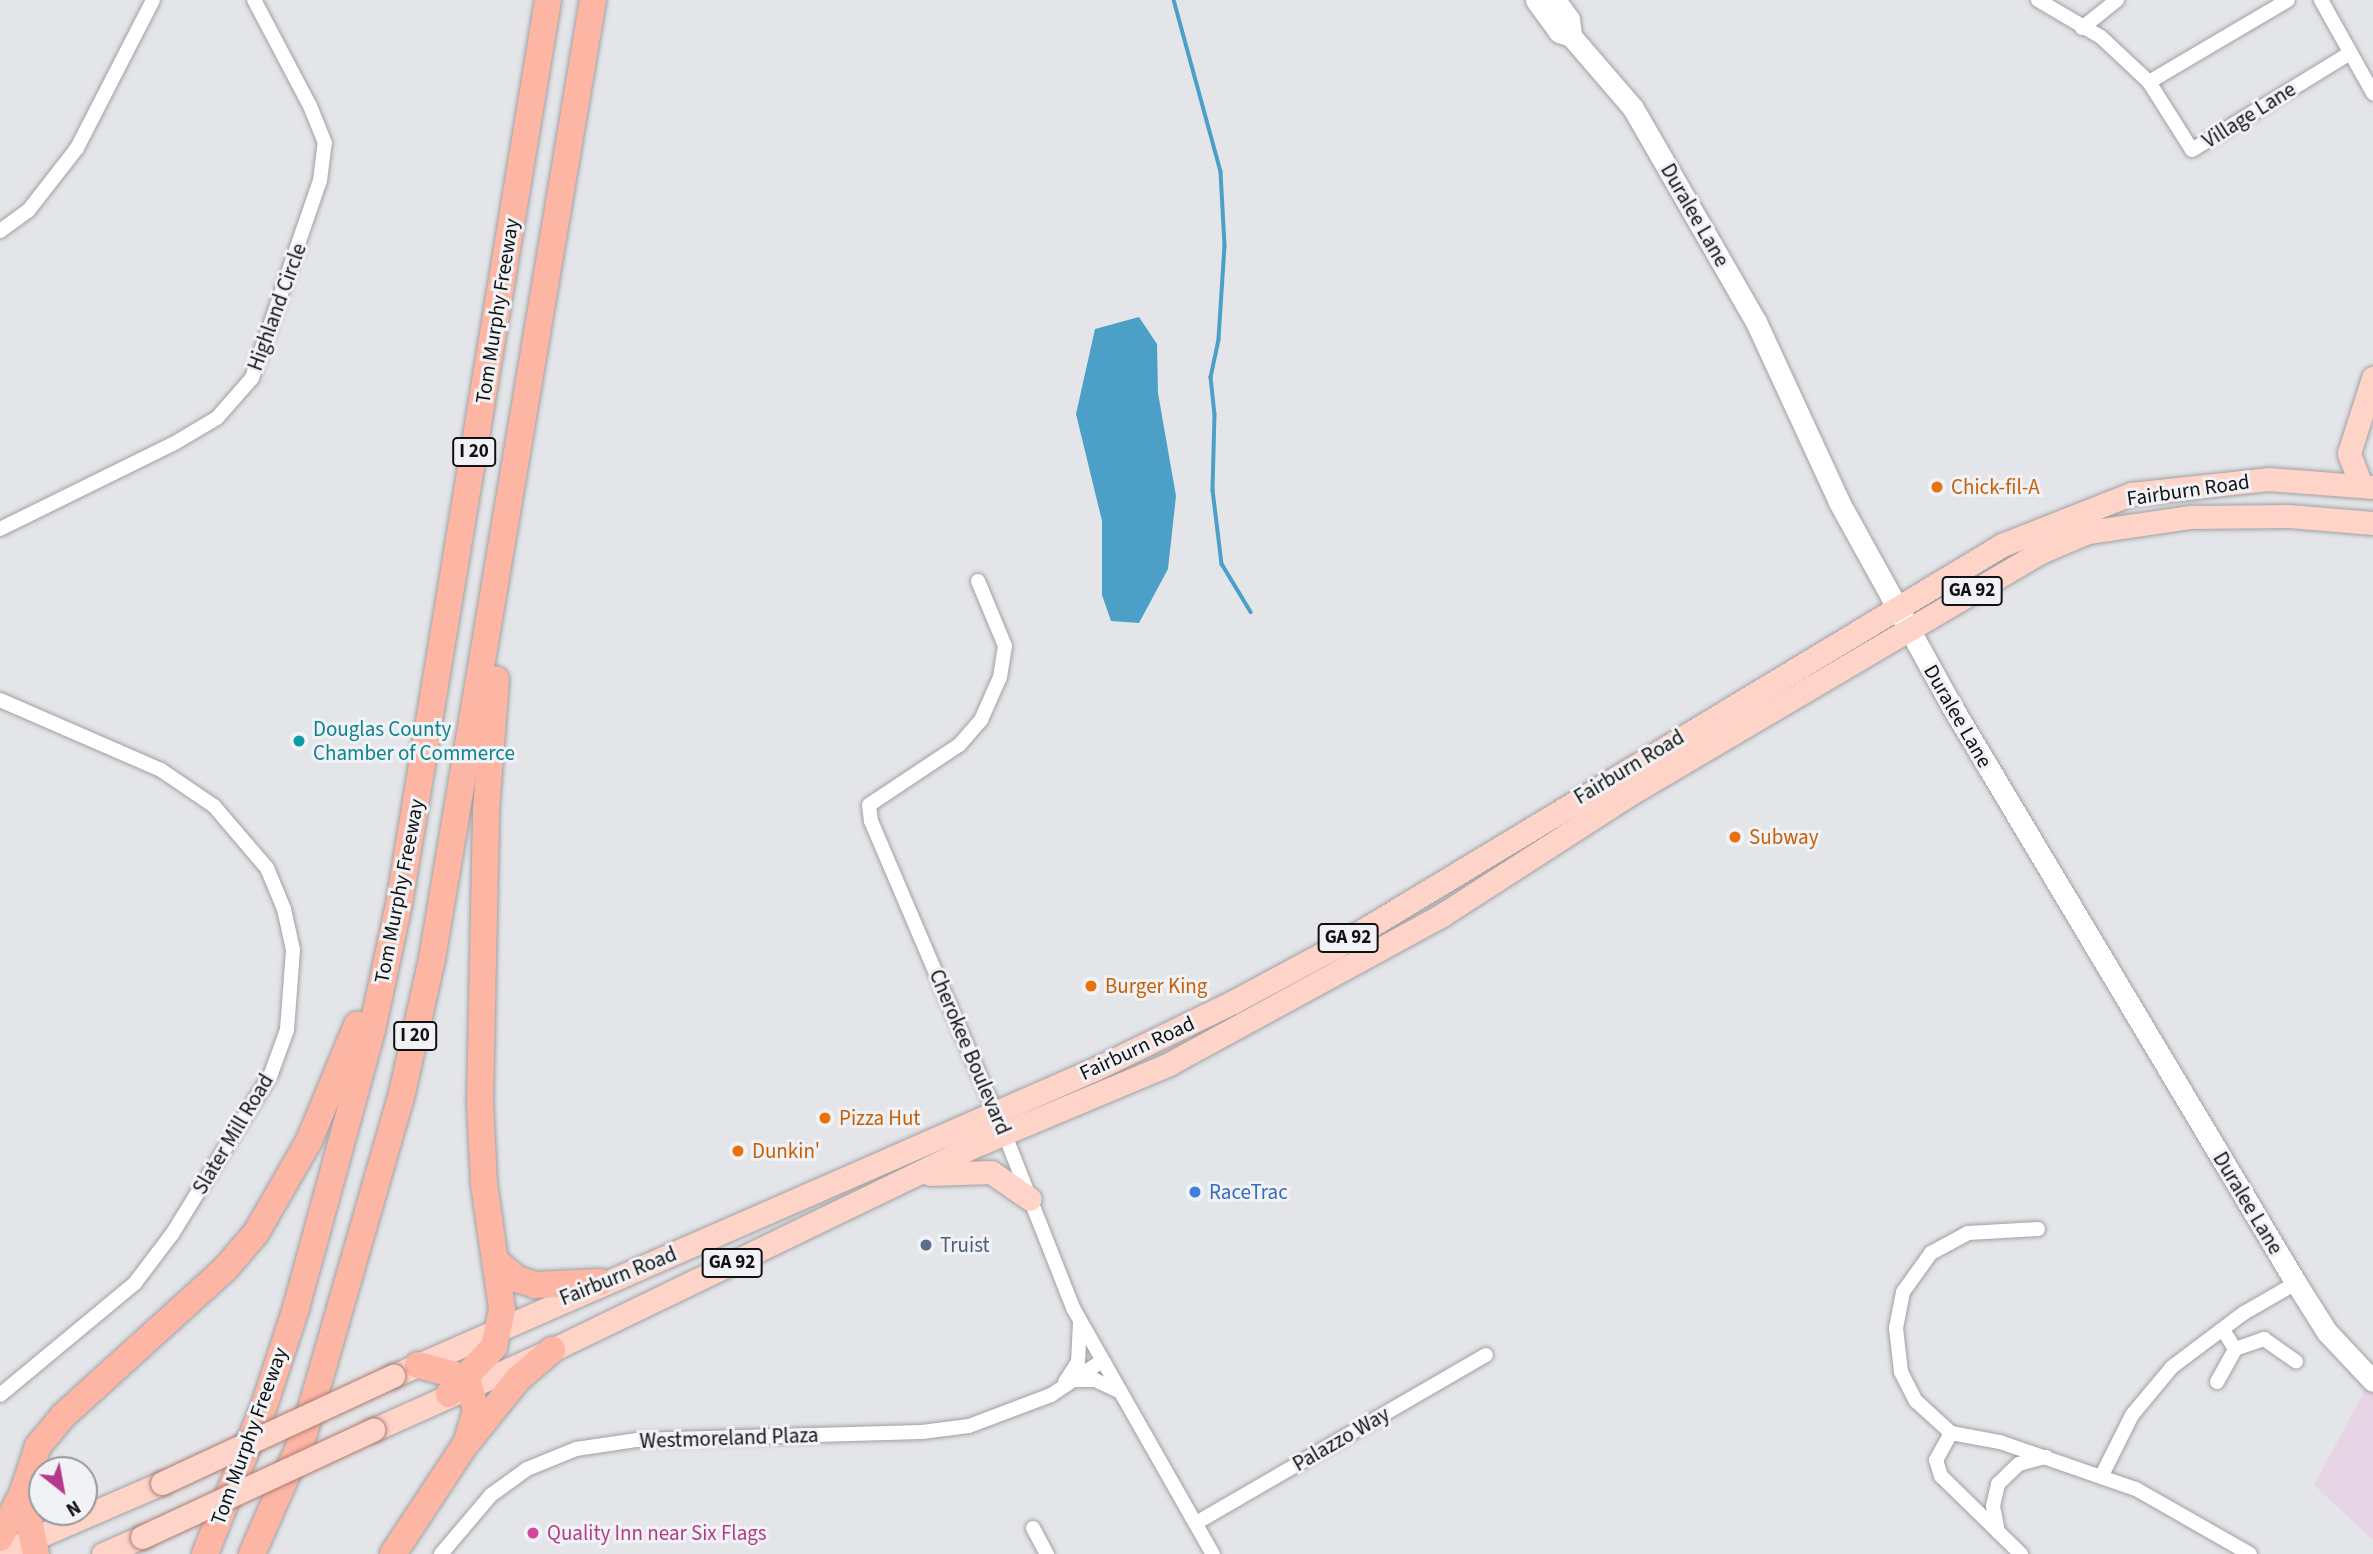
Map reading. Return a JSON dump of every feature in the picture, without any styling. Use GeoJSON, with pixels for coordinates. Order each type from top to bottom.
{"type":"FeatureCollection","features":[{"type":"Feature","properties":{"kind":"highway","name":"Tom Murphy Freeway"},"geometry":{"type":"LineString","coordinates":[[205,1554],[264,1406],[314,1247],[399,904],[548,0]]}},
{"type":"Feature","properties":{"kind":"highway","name":"Tom Murphy Freeway"},"geometry":{"type":"LineString","coordinates":[[251,1554],[302,1440],[402,1093],[432,959],[593,0]]}},
{"type":"Feature","properties":{"kind":"highway"},"geometry":{"type":"LineString","coordinates":[[461,1387],[494,1347],[500,1327],[496,1261],[481,1144],[481,1023],[486,810],[510,500]]}},
{"type":"Feature","properties":{"kind":"highway"},"geometry":{"type":"LineString","coordinates":[[0,1538],[23,1492],[29,1462],[52,1426],[226,1268],[271,1212],[339,1076],[399,904]]}},
{"type":"Feature","properties":{"kind":"highway"},"geometry":{"type":"LineString","coordinates":[[496,1261],[517,1279],[535,1285],[600,1282]]}},
{"type":"Feature","properties":{"kind":"highway"},"geometry":{"type":"LineString","coordinates":[[393,1554],[465,1446],[518,1379],[552,1350]]}},
{"type":"Feature","properties":{"kind":"highway"},"geometry":{"type":"LineString","coordinates":[[418,1365],[461,1387],[476,1411],[465,1446]]}},
{"type":"Feature","properties":{"kind":"highway"},"geometry":{"type":"LineString","coordinates":[[23,1492],[35,1546]]}},
{"type":"Feature","properties":{"kind":"main road","name":"Fairburn Road"},"geometry":{"type":"LineString","coordinates":[[103,1554],[461,1387],[552,1350],[913,1176],[1168,1064],[1442,915],[1628,795],[1907,628],[2042,552],[2088,532],[2126,524],[2230,515],[2364,522],[2369,480],[2349,453],[2373,378]]}},
{"type":"Feature","properties":{"kind":"main road","name":"Fairburn Road"},"geometry":{"type":"LineString","coordinates":[[0,1553],[35,1546],[162,1483],[500,1327],[1158,1040],[1325,952],[1895,606],[2002,544],[2131,494],[2268,479],[2369,480]]}},
{"type":"Feature","properties":{"kind":"main road"},"geometry":{"type":"LineString","coordinates":[[913,1176],[991,1171],[1030,1199]]}},
{"type":"Feature","properties":{"kind":"street"},"geometry":{"type":"LineString","coordinates":[[0,231],[28,211],[77,148],[153,0]]}},
{"type":"Feature","properties":{"kind":"street","name":"Highland Circle"},"geometry":{"type":"LineString","coordinates":[[0,529],[120,473],[217,418],[252,378],[320,181],[324,143],[310,106],[254,0]]}},
{"type":"Feature","properties":{"kind":"street","name":"Duralee Lane"},"geometry":{"type":"LineString","coordinates":[[1535,0],[1559,32],[1571,36],[1633,107],[1721,259],[1787,384],[1839,502],[1907,628],[2298,1287],[2327,1332],[2373,1381]]}},
{"type":"Feature","properties":{"kind":"street","name":"Duralee Lane"},"geometry":{"type":"LineString","coordinates":[[1555,0],[1569,19],[1571,36]]}},
{"type":"Feature","properties":{"kind":"street","name":"Village Lane"},"geometry":{"type":"LineString","coordinates":[[2038,0],[2101,37],[2149,82],[2192,150],[2350,53]]}},
{"type":"Feature","properties":{"kind":"street"},"geometry":{"type":"LineString","coordinates":[[2082,28],[2116,0]]}},
{"type":"Feature","properties":{"kind":"street"},"geometry":{"type":"LineString","coordinates":[[2149,82],[2288,0]]}},
{"type":"Feature","properties":{"kind":"street"},"geometry":{"type":"LineString","coordinates":[[2321,0],[2373,93]]}},
{"type":"Feature","properties":{"kind":"street","name":"Cherokee Boulevard"},"geometry":{"type":"LineString","coordinates":[[978,581],[1005,646],[1000,677],[981,720],[959,745],[869,805],[871,821],[996,1112],[1080,1321],[1213,1554]]}},
{"type":"Feature","properties":{"kind":"street","name":"Slater Mill Road"},"geometry":{"type":"LineString","coordinates":[[0,700],[161,770],[214,806],[267,868],[284,909],[293,950],[287,1030],[271,1074],[172,1234],[117,1300],[0,1395]]}},
{"type":"Feature","properties":{"kind":"street"},"geometry":{"type":"LineString","coordinates":[[2039,1229],[1968,1233],[1931,1253],[1903,1292],[1896,1328],[1901,1372],[1916,1401],[1951,1433],[2047,1456],[2102,1475],[2180,1512],[2250,1554]]}},
{"type":"Feature","properties":{"kind":"street"},"geometry":{"type":"LineString","coordinates":[[2102,1475],[2132,1415],[2152,1388],[2194,1349],[2223,1330],[2249,1321],[2298,1287]]}},
{"type":"Feature","properties":{"kind":"street"},"geometry":{"type":"LineString","coordinates":[[1051,1395],[1078,1362],[1080,1321]]}},
{"type":"Feature","properties":{"kind":"street"},"geometry":{"type":"LineString","coordinates":[[2223,1330],[2235,1349]]}},
{"type":"Feature","properties":{"kind":"street"},"geometry":{"type":"LineString","coordinates":[[2217,1382],[2235,1349],[2264,1339],[2296,1361]]}},
{"type":"Feature","properties":{"kind":"street","name":"Palazzo Way"},"geometry":{"type":"LineString","coordinates":[[1196,1523],[1486,1355]]}},
{"type":"Feature","properties":{"kind":"street","name":"Westmoreland Plaza"},"geometry":{"type":"LineString","coordinates":[[441,1554],[491,1495],[527,1469],[576,1449],[637,1440],[922,1432],[969,1426],[1051,1395],[1102,1362]]}},
{"type":"Feature","properties":{"kind":"street"},"geometry":{"type":"LineString","coordinates":[[1074,1380],[1095,1380],[1119,1392]]}},
{"type":"Feature","properties":{"kind":"street"},"geometry":{"type":"LineString","coordinates":[[1951,1433],[1936,1460],[1941,1476],[2021,1554]]}},
{"type":"Feature","properties":{"kind":"street"},"geometry":{"type":"LineString","coordinates":[[1998,1532],[1993,1506],[1998,1485],[2019,1464],[2047,1456]]}},
{"type":"Feature","properties":{"kind":"street"},"geometry":{"type":"LineString","coordinates":[[1033,1528],[1047,1554]]}},
{"type":"Feature","properties":{"kind":"shaded area"},"geometry":{"type":"Polygon","coordinates":[[[2370,1381],[2373,1383],[2373,1540],[2314,1485],[2370,1381]]]}},
{"type":"Feature","properties":{"kind":"water"},"geometry":{"type":"Polygon","coordinates":[[[1139,317],[1157,344],[1158,393],[1176,496],[1168,569],[1139,623],[1111,621],[1102,595],[1102,521],[1076,414],[1095,329],[1139,317]]]}},
{"type":"Feature","properties":{"kind":"waterway"},"geometry":{"type":"LineString","coordinates":[[1174,0],[1221,172],[1225,246],[1219,340],[1211,377],[1215,414],[1213,490],[1222,564],[1251,612]]}},
{"type":"Feature","properties":{"kind":"place","name":"Chick-fil-A"},"geometry":{"type":"Point","coordinates":[1937,487]}},
{"type":"Feature","properties":{"kind":"place","name":"Douglas County Chamber of Commerce"},"geometry":{"type":"Point","coordinates":[299,741]}},
{"type":"Feature","properties":{"kind":"place","name":"Subway"},"geometry":{"type":"Point","coordinates":[1735,837]}},
{"type":"Feature","properties":{"kind":"place","name":"Burger King"},"geometry":{"type":"Point","coordinates":[1091,986]}},
{"type":"Feature","properties":{"kind":"place","name":"Pizza Hut"},"geometry":{"type":"Point","coordinates":[825,1118]}},
{"type":"Feature","properties":{"kind":"place","name":"Dunkin'"},"geometry":{"type":"Point","coordinates":[738,1151]}},
{"type":"Feature","properties":{"kind":"place","name":"RaceTrac"},"geometry":{"type":"Point","coordinates":[1195,1192]}},
{"type":"Feature","properties":{"kind":"place","name":"Truist"},"geometry":{"type":"Point","coordinates":[926,1245]}},
{"type":"Feature","properties":{"kind":"place","name":"Quality Inn near Six Flags"},"geometry":{"type":"Point","coordinates":[533,1533]}}]}
